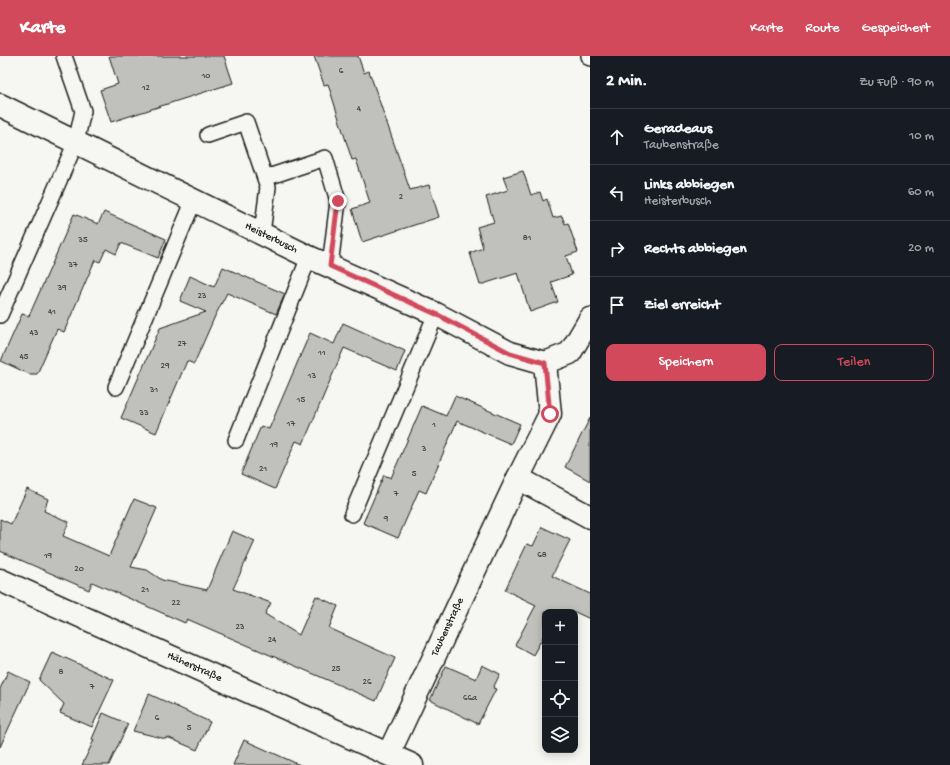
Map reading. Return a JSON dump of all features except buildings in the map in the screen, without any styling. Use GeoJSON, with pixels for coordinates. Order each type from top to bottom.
{"type":"FeatureCollection","features":[{"type":"Feature","properties":{"kind":"street","name":"Heisterbusch"},"geometry":{"type":"LineString","coordinates":[[0,105],[309,257],[436,314],[510,353],[545,363]]}},
{"type":"Feature","properties":{"kind":"street"},"geometry":{"type":"LineString","coordinates":[[545,363],[570,353],[590,319]]}},
{"type":"Feature","properties":{"kind":"street","name":"Taubenstraße"},"geometry":{"type":"LineString","coordinates":[[389,753],[518,478],[550,414],[545,363]]}},
{"type":"Feature","properties":{"kind":"street"},"geometry":{"type":"LineString","coordinates":[[518,478],[590,517]]}},
{"type":"Feature","properties":{"kind":"street","name":"Häherstraße"},"geometry":{"type":"LineString","coordinates":[[0,580],[389,753]]}},
{"type":"Feature","properties":{"kind":"street"},"geometry":{"type":"LineString","coordinates":[[389,753],[412,765]]}},
{"type":"Feature","properties":{"kind":"lane"},"geometry":{"type":"LineString","coordinates":[[0,315],[76,142],[83,111],[64,56]]}},
{"type":"Feature","properties":{"kind":"lane"},"geometry":{"type":"LineString","coordinates":[[208,136],[246,122],[268,187],[262,233]]}},
{"type":"Feature","properties":{"kind":"lane"},"geometry":{"type":"LineString","coordinates":[[265,178],[325,158],[338,201],[330,266]]}},
{"type":"Feature","properties":{"kind":"lane"},"geometry":{"type":"LineString","coordinates":[[116,388],[194,200]]}},
{"type":"Feature","properties":{"kind":"lane"},"geometry":{"type":"LineString","coordinates":[[236,440],[309,257]]}},
{"type":"Feature","properties":{"kind":"lane"},"geometry":{"type":"LineString","coordinates":[[352,514],[436,314]]}},
{"type":"Feature","properties":{"kind":"route"},"geometry":{"type":"LineString","coordinates":[[338,201],[330,266],[436,314],[510,353],[545,363],[550,414]]}}]}
